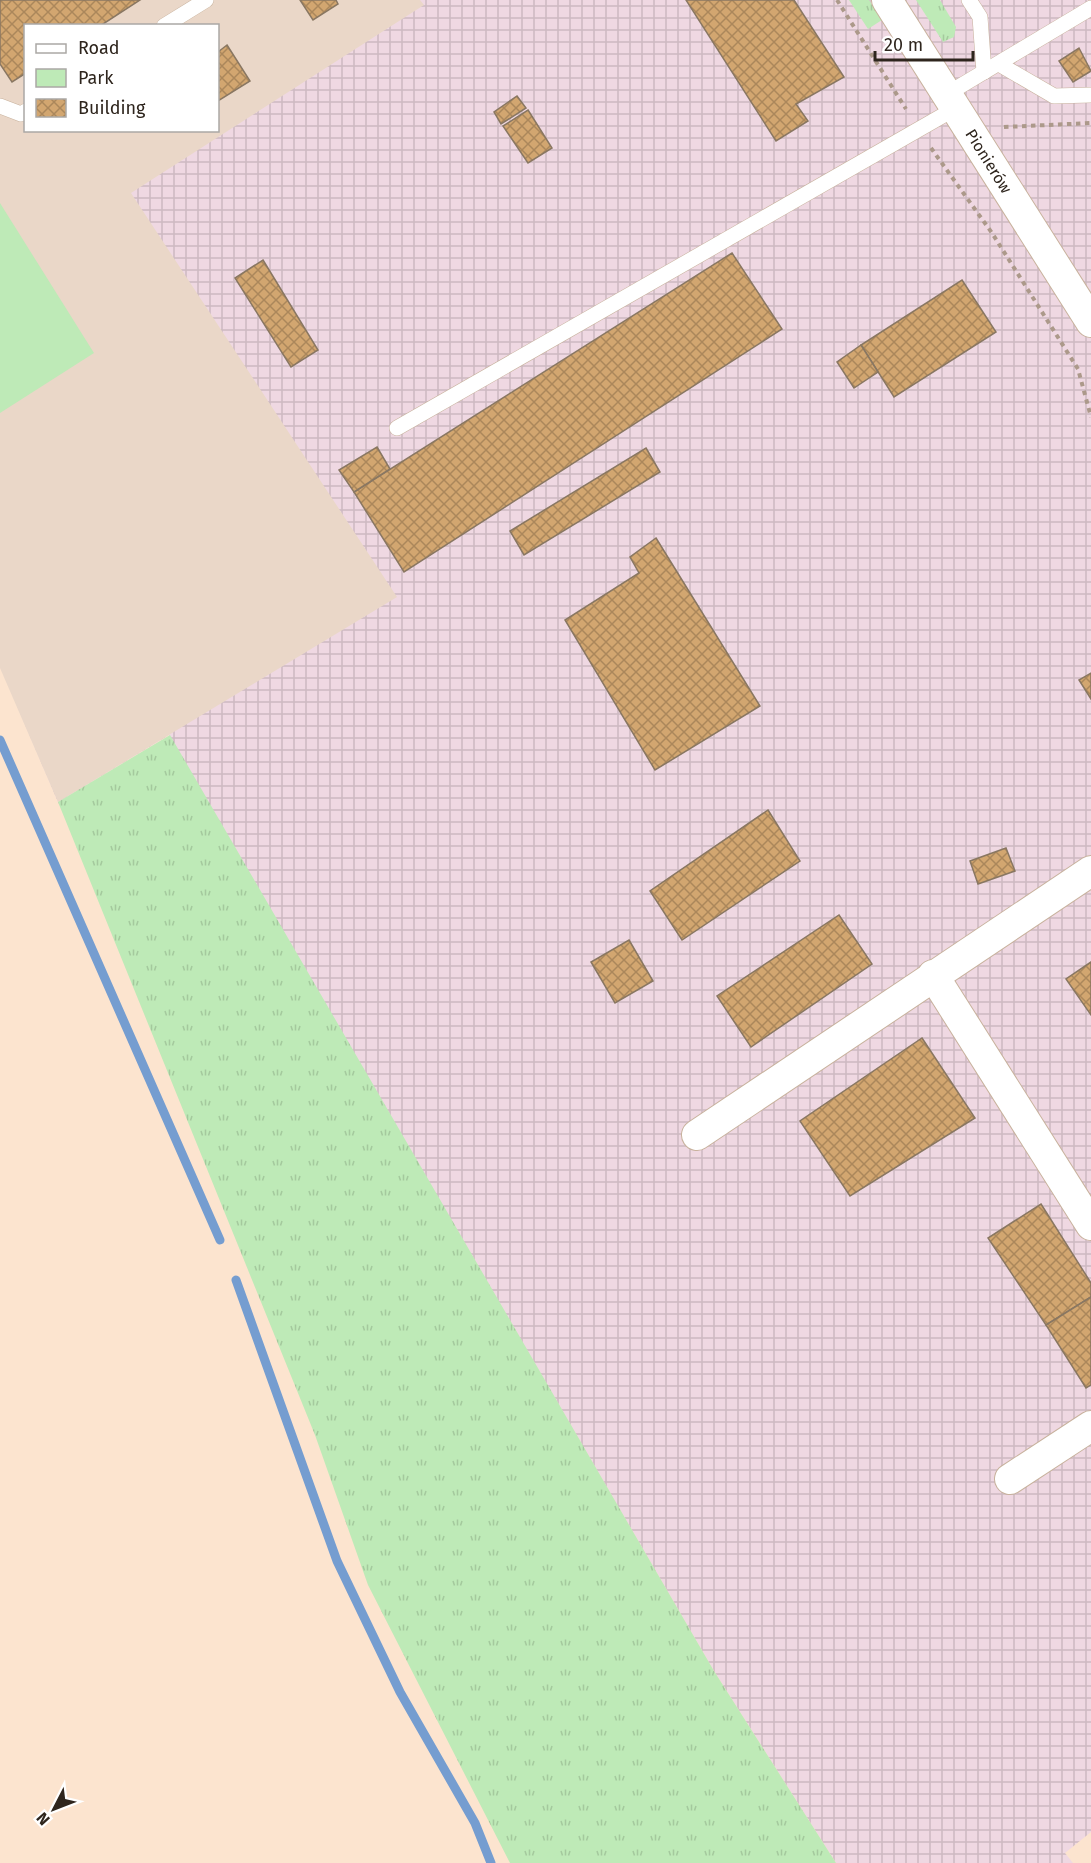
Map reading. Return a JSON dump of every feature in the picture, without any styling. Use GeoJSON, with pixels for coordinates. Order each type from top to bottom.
{"type":"FeatureCollection","features":[{"type":"Feature","properties":{"kind":"street","name":"Pionierów"},"geometry":{"type":"LineString","coordinates":[[887,0],[1091,322]]}},
{"type":"Feature","properties":{"kind":"street"},"geometry":{"type":"LineString","coordinates":[[697,1135],[1091,871]]}},
{"type":"Feature","properties":{"kind":"street"},"geometry":{"type":"LineString","coordinates":[[933,975],[1091,1225]]}},
{"type":"Feature","properties":{"kind":"street"},"geometry":{"type":"LineString","coordinates":[[1010,1479],[1091,1426]]}},
{"type":"Feature","properties":{"kind":"lane"},"geometry":{"type":"LineString","coordinates":[[167,24],[206,0]]}},
{"type":"Feature","properties":{"kind":"lane"},"geometry":{"type":"LineString","coordinates":[[969,0],[980,17],[984,72]]}},
{"type":"Feature","properties":{"kind":"lane"},"geometry":{"type":"LineString","coordinates":[[397,428],[919,130],[984,72],[1091,8]]}},
{"type":"Feature","properties":{"kind":"lane"},"geometry":{"type":"LineString","coordinates":[[999,64],[1054,96],[1091,94]]}},
{"type":"Feature","properties":{"kind":"lane"},"geometry":{"type":"LineString","coordinates":[[0,106],[21,114],[24,112]]}},
{"type":"Feature","properties":{"kind":"path"},"geometry":{"type":"LineString","coordinates":[[837,0],[919,130],[992,233],[1078,369],[1091,417]]}},
{"type":"Feature","properties":{"kind":"path"},"geometry":{"type":"LineString","coordinates":[[977,142],[1005,127],[1091,123]]}},
{"type":"Feature","properties":{"kind":"shaded area"},"geometry":{"type":"Polygon","coordinates":[[[0,0],[1091,0],[1091,1832],[1065,1853],[1073,1863],[836,1863],[714,1671],[169,735],[58,802],[0,666],[0,0]]]}},
{"type":"Feature","properties":{"kind":"shaded area"},"geometry":{"type":"Polygon","coordinates":[[[0,0],[420,0],[424,5],[131,193],[397,597],[58,802],[0,668],[0,0]]]}},
{"type":"Feature","properties":{"kind":"green space"},"geometry":{"type":"Polygon","coordinates":[[[849,0],[869,0],[882,20],[868,29],[849,0]]]}},
{"type":"Feature","properties":{"kind":"green space"},"geometry":{"type":"Polygon","coordinates":[[[916,0],[940,0],[956,27],[954,37],[943,42],[916,0]]]}},
{"type":"Feature","properties":{"kind":"green space"},"geometry":{"type":"Polygon","coordinates":[[[0,203],[94,353],[0,413],[0,203]]]}},
{"type":"Feature","properties":{"kind":"green space"},"geometry":{"type":"Polygon","coordinates":[[[170,735],[714,1671],[836,1863],[510,1863],[368,1585],[315,1435],[58,802],[170,735]]]}},
{"type":"Feature","properties":{"kind":"building"},"geometry":{"type":"Polygon","coordinates":[[[0,0],[140,0],[103,24],[24,24],[24,74],[12,82],[0,64],[0,0]]]}},
{"type":"Feature","properties":{"kind":"building"},"geometry":{"type":"Polygon","coordinates":[[[300,0],[336,0],[338,4],[313,20],[300,0]]]}},
{"type":"Feature","properties":{"kind":"building"},"geometry":{"type":"Polygon","coordinates":[[[686,0],[794,0],[844,77],[796,104],[808,121],[776,141],[686,0]]]}},
{"type":"Feature","properties":{"kind":"building"},"geometry":{"type":"Polygon","coordinates":[[[227,45],[250,81],[219,100],[219,51],[227,45]]]}},
{"type":"Feature","properties":{"kind":"building"},"geometry":{"type":"Polygon","coordinates":[[[1079,48],[1091,71],[1073,82],[1059,61],[1079,48]]]}},
{"type":"Feature","properties":{"kind":"building"},"geometry":{"type":"Polygon","coordinates":[[[517,96],[526,108],[501,124],[494,112],[517,96]]]}},
{"type":"Feature","properties":{"kind":"building"},"geometry":{"type":"Polygon","coordinates":[[[528,110],[552,148],[528,163],[503,126],[528,110]]]}},
{"type":"Feature","properties":{"kind":"building"},"geometry":{"type":"Polygon","coordinates":[[[732,253],[782,329],[404,572],[354,492],[732,253]]]}},
{"type":"Feature","properties":{"kind":"building"},"geometry":{"type":"Polygon","coordinates":[[[263,260],[318,350],[291,367],[235,278],[263,260]]]}},
{"type":"Feature","properties":{"kind":"building"},"geometry":{"type":"Polygon","coordinates":[[[962,280],[996,332],[894,397],[861,345],[962,280]]]}},
{"type":"Feature","properties":{"kind":"building"},"geometry":{"type":"Polygon","coordinates":[[[861,345],[878,372],[854,388],[837,362],[861,345]]]}},
{"type":"Feature","properties":{"kind":"building"},"geometry":{"type":"Polygon","coordinates":[[[377,447],[390,469],[354,492],[339,470],[377,447]]]}},
{"type":"Feature","properties":{"kind":"building"},"geometry":{"type":"Polygon","coordinates":[[[646,448],[660,472],[524,555],[510,531],[646,448]]]}},
{"type":"Feature","properties":{"kind":"building"},"geometry":{"type":"Polygon","coordinates":[[[656,538],[760,706],[655,770],[565,620],[639,573],[630,557],[656,538]]]}},
{"type":"Feature","properties":{"kind":"building"},"geometry":{"type":"Polygon","coordinates":[[[1091,673],[1091,699],[1079,680],[1091,673]]]}},
{"type":"Feature","properties":{"kind":"building"},"geometry":{"type":"Polygon","coordinates":[[[768,810],[800,861],[682,940],[650,891],[768,810]]]}},
{"type":"Feature","properties":{"kind":"building"},"geometry":{"type":"Polygon","coordinates":[[[1006,848],[1015,871],[978,884],[970,861],[1006,848]]]}},
{"type":"Feature","properties":{"kind":"building"},"geometry":{"type":"Polygon","coordinates":[[[839,915],[872,964],[751,1047],[717,996],[839,915]]]}},
{"type":"Feature","properties":{"kind":"building"},"geometry":{"type":"Polygon","coordinates":[[[629,940],[653,981],[615,1003],[591,962],[629,940]]]}},
{"type":"Feature","properties":{"kind":"building"},"geometry":{"type":"Polygon","coordinates":[[[1091,962],[1091,1015],[1066,979],[1091,962]]]}},
{"type":"Feature","properties":{"kind":"building"},"geometry":{"type":"Polygon","coordinates":[[[922,1038],[975,1118],[850,1196],[800,1121],[922,1038]]]}},
{"type":"Feature","properties":{"kind":"building"},"geometry":{"type":"Polygon","coordinates":[[[1041,1204],[1091,1283],[1091,1297],[1046,1325],[988,1238],[1041,1204]]]}},
{"type":"Feature","properties":{"kind":"building"},"geometry":{"type":"Polygon","coordinates":[[[1091,1297],[1091,1385],[1086,1388],[1046,1325],[1091,1297]]]}},
{"type":"Feature","properties":{"kind":"waterway"},"geometry":{"type":"LineString","coordinates":[[0,740],[220,1240]]}},
{"type":"Feature","properties":{"kind":"waterway"},"geometry":{"type":"LineString","coordinates":[[236,1280],[337,1561],[400,1692],[475,1823],[491,1863]]}}]}
